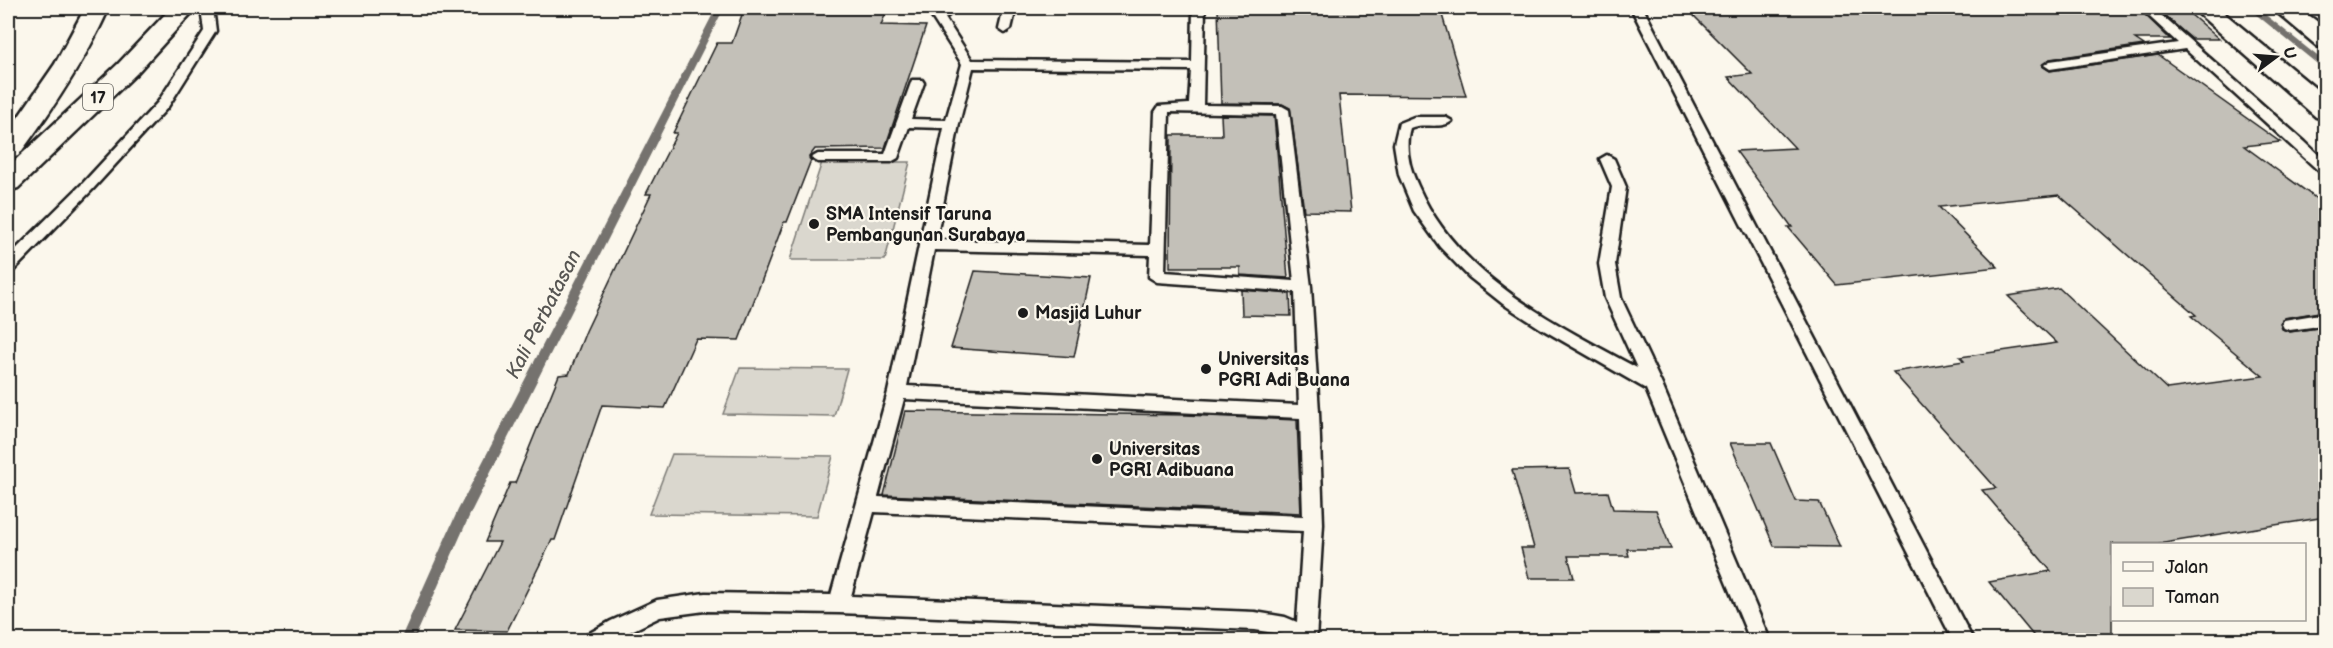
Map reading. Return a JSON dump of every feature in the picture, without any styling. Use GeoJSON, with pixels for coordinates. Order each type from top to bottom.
{"type":"FeatureCollection","features":[{"type":"Feature","properties":{"kind":"main road"},"geometry":{"type":"LineString","coordinates":[[8,150],[61,76],[97,8]]}},
{"type":"Feature","properties":{"kind":"main road","name":"17"},"geometry":{"type":"LineString","coordinates":[[8,182],[127,69],[184,8]]}},
{"type":"Feature","properties":{"kind":"main road"},"geometry":{"type":"LineString","coordinates":[[2204,8],[2325,111]]}},
{"type":"Feature","properties":{"kind":"main road"},"geometry":{"type":"LineString","coordinates":[[2284,8],[2325,41]]}},
{"type":"Feature","properties":{"kind":"lane"},"geometry":{"type":"LineString","coordinates":[[8,266],[88,186],[163,104],[210,31],[207,8]]}},
{"type":"Feature","properties":{"kind":"lane"},"geometry":{"type":"LineString","coordinates":[[838,604],[897,392],[952,124],[968,64],[935,12],[952,8]]}},
{"type":"Feature","properties":{"kind":"lane"},"geometry":{"type":"LineString","coordinates":[[1005,30],[1010,8]]}},
{"type":"Feature","properties":{"kind":"lane"},"geometry":{"type":"LineString","coordinates":[[1196,108],[1199,8]]}},
{"type":"Feature","properties":{"kind":"lane"},"geometry":{"type":"LineString","coordinates":[[1637,8],[1963,640]]}},
{"type":"Feature","properties":{"kind":"lane"},"geometry":{"type":"LineString","coordinates":[[2146,8],[2325,170]]}},
{"type":"Feature","properties":{"kind":"lane"},"geometry":{"type":"LineString","coordinates":[[2050,65],[2189,45]]}},
{"type":"Feature","properties":{"kind":"lane"},"geometry":{"type":"LineString","coordinates":[[968,64],[1198,66]]}},
{"type":"Feature","properties":{"kind":"lane"},"geometry":{"type":"LineString","coordinates":[[818,158],[891,158],[917,83]]}},
{"type":"Feature","properties":{"kind":"lane"},"geometry":{"type":"LineString","coordinates":[[595,640],[657,609],[705,602],[838,604],[1255,621],[1285,626],[1306,639],[1313,524],[1310,412],[1303,287],[1284,113],[1276,109],[1164,109],[1162,112],[1157,277],[1303,287]]}},
{"type":"Feature","properties":{"kind":"lane"},"geometry":{"type":"LineString","coordinates":[[1444,121],[1414,121],[1404,126],[1400,136],[1402,159],[1410,189],[1436,233],[1491,286],[1547,325],[1653,385]]}},
{"type":"Feature","properties":{"kind":"lane"},"geometry":{"type":"LineString","coordinates":[[904,123],[952,124]]}},
{"type":"Feature","properties":{"kind":"lane"},"geometry":{"type":"LineString","coordinates":[[1607,159],[1619,187],[1607,264],[1613,298],[1653,385],[1760,640]]}},
{"type":"Feature","properties":{"kind":"lane"},"geometry":{"type":"LineString","coordinates":[[928,245],[1157,250]]}},
{"type":"Feature","properties":{"kind":"lane"},"geometry":{"type":"LineString","coordinates":[[2290,324],[2325,319]]}},
{"type":"Feature","properties":{"kind":"lane"},"geometry":{"type":"LineString","coordinates":[[897,392],[1310,412]]}},
{"type":"Feature","properties":{"kind":"lane"},"geometry":{"type":"LineString","coordinates":[[866,504],[1313,524]]}},
{"type":"Feature","properties":{"kind":"green space"},"geometry":{"type":"Polygon","coordinates":[[[822,162],[910,162],[885,260],[790,260],[822,162]]]}},
{"type":"Feature","properties":{"kind":"green space"},"geometry":{"type":"Polygon","coordinates":[[[740,368],[847,369],[834,416],[723,414],[740,368]]]}},
{"type":"Feature","properties":{"kind":"green space"},"geometry":{"type":"Polygon","coordinates":[[[672,454],[833,456],[817,516],[649,514],[672,454]]]}},
{"type":"Feature","properties":{"kind":"building"},"geometry":{"type":"Polygon","coordinates":[[[888,8],[881,25],[926,26],[885,148],[815,149],[809,157],[811,160],[787,222],[784,222],[739,340],[696,339],[665,408],[602,405],[555,540],[552,540],[507,631],[455,630],[500,542],[485,542],[510,483],[515,483],[559,375],[569,374],[586,331],[651,194],[646,194],[677,133],[673,133],[717,43],[732,43],[744,9],[888,8]]]}},
{"type":"Feature","properties":{"kind":"building"},"geometry":{"type":"Polygon","coordinates":[[[1218,8],[1440,8],[1466,96],[1339,95],[1351,212],[1304,211],[1290,108],[1282,104],[1221,103],[1218,8]]]}},
{"type":"Feature","properties":{"kind":"building"},"geometry":{"type":"Polygon","coordinates":[[[1686,8],[2138,8],[2170,39],[2135,39],[2144,45],[2050,59],[2042,66],[2050,71],[2158,55],[2280,142],[2244,146],[2325,205],[2325,311],[2284,318],[2280,323],[2282,329],[2290,332],[2325,327],[2325,517],[2164,543],[2111,543],[2112,640],[2037,640],[1989,582],[2051,571],[1982,490],[1996,488],[1893,372],[1964,361],[1960,357],[2057,343],[2008,296],[2059,288],[2167,389],[2263,376],[2191,316],[2196,315],[2059,195],[1939,207],[1998,267],[1837,285],[1788,227],[1792,227],[1736,151],[1795,148],[1728,77],[1752,74],[1686,8]]]}},
{"type":"Feature","properties":{"kind":"building"},"geometry":{"type":"Polygon","coordinates":[[[2156,8],[2183,8],[2219,39],[2192,39],[2156,8]]]}},
{"type":"Feature","properties":{"kind":"building"},"geometry":{"type":"Polygon","coordinates":[[[1221,115],[1274,116],[1288,278],[1240,275],[1240,267],[1170,267],[1171,135],[1222,135],[1221,115]]]}},
{"type":"Feature","properties":{"kind":"building","name":"Masjid Luhur"},"geometry":{"type":"Polygon","coordinates":[[[975,271],[1091,278],[1074,357],[951,348],[975,271]]]}},
{"type":"Feature","properties":{"kind":"building"},"geometry":{"type":"Polygon","coordinates":[[[1241,290],[1290,294],[1291,316],[1242,315],[1241,290]]]}},
{"type":"Feature","properties":{"kind":"building","name":"Universitas PGRI Adibuana"},"geometry":{"type":"Polygon","coordinates":[[[905,411],[1186,415],[1297,420],[1301,513],[884,495],[905,411]]]}},
{"type":"Feature","properties":{"kind":"building"},"geometry":{"type":"Polygon","coordinates":[[[1730,443],[1771,443],[1796,501],[1819,502],[1840,547],[1774,546],[1730,443]]]}},
{"type":"Feature","properties":{"kind":"building"},"geometry":{"type":"Polygon","coordinates":[[[1569,469],[1576,493],[1608,492],[1613,509],[1656,510],[1671,549],[1627,549],[1629,556],[1568,556],[1574,578],[1529,578],[1521,548],[1534,548],[1512,470],[1569,469]]]}},
{"type":"Feature","properties":{"kind":"waterway","name":"Kali Perbatasan"},"geometry":{"type":"LineString","coordinates":[[407,640],[465,510],[720,8]]}},
{"type":"Feature","properties":{"kind":"waterway"},"geometry":{"type":"LineString","coordinates":[[2252,8],[2326,68]]}},
{"type":"Feature","properties":{"kind":"place","name":"SMA Intensif Taruna Pembangunan Surabaya"},"geometry":{"type":"Point","coordinates":[814,224]}},
{"type":"Feature","properties":{"kind":"place","name":"Masjid Luhur"},"geometry":{"type":"Point","coordinates":[1023,313]}},
{"type":"Feature","properties":{"kind":"place","name":"Universitas PGRI Adi Buana"},"geometry":{"type":"Point","coordinates":[1206,369]}},
{"type":"Feature","properties":{"kind":"place","name":"Universitas PGRI Adibuana"},"geometry":{"type":"Point","coordinates":[1097,459]}}]}
